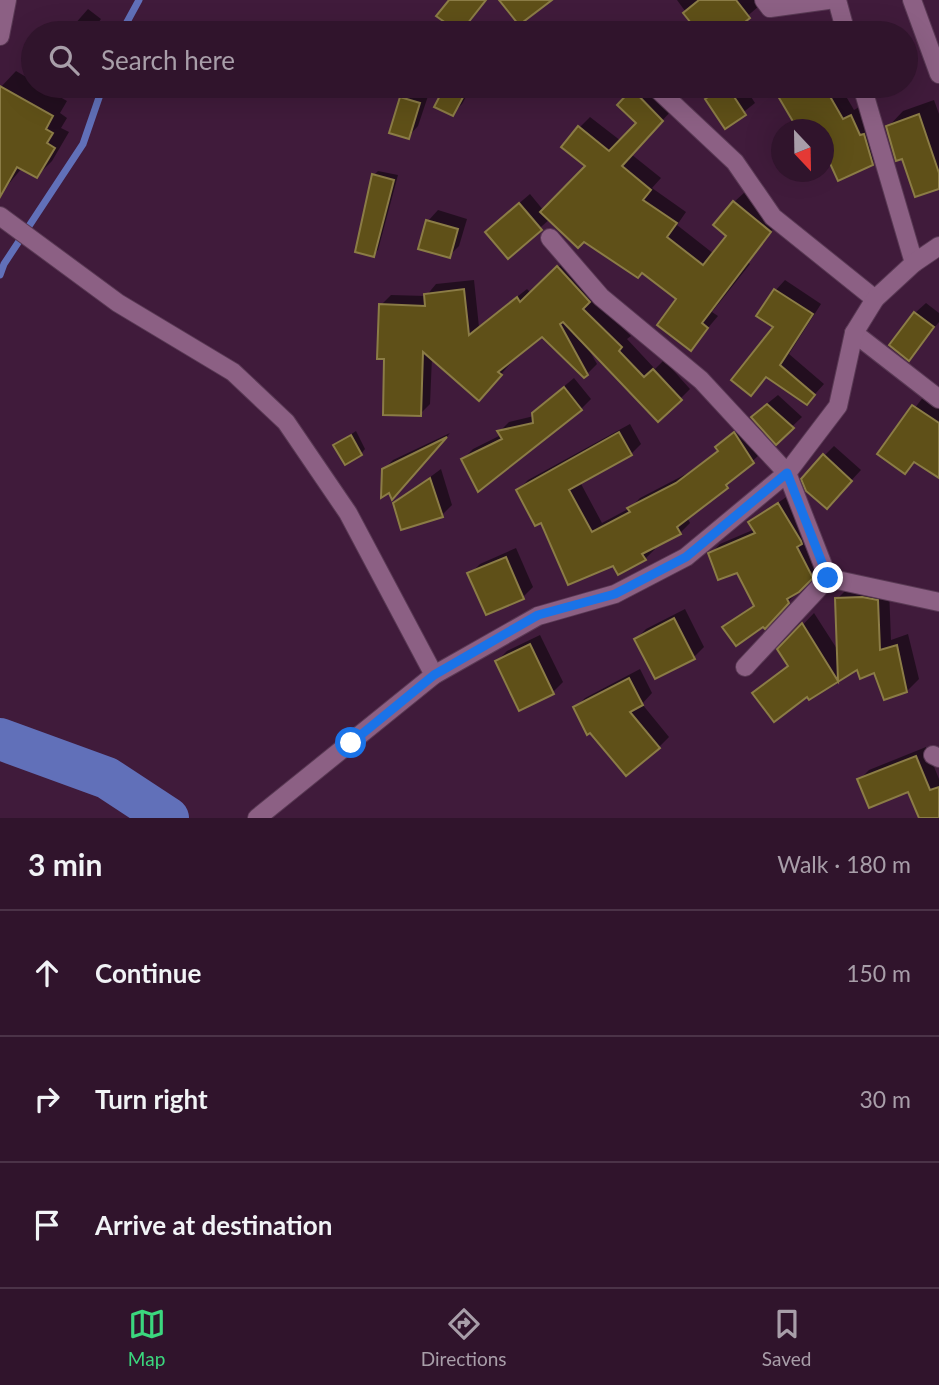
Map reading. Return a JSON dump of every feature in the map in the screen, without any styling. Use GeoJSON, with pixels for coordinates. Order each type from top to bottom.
{"type":"FeatureCollection","features":[{"type":"Feature","properties":{"kind":"street"},"geometry":{"type":"LineString","coordinates":[[0,36],[7,0]]}},
{"type":"Feature","properties":{"kind":"street"},"geometry":{"type":"LineString","coordinates":[[764,0],[770,8],[828,0]]}},
{"type":"Feature","properties":{"kind":"street"},"geometry":{"type":"LineString","coordinates":[[836,0],[842,21]]}},
{"type":"Feature","properties":{"kind":"street"},"geometry":{"type":"LineString","coordinates":[[912,0],[939,74]]}},
{"type":"Feature","properties":{"kind":"street"},"geometry":{"type":"LineString","coordinates":[[667,98],[735,162],[773,217],[876,299]]}},
{"type":"Feature","properties":{"kind":"street"},"geometry":{"type":"LineString","coordinates":[[866,98],[914,263]]}},
{"type":"Feature","properties":{"kind":"street"},"geometry":{"type":"LineString","coordinates":[[0,216],[118,303],[233,372],[286,422],[348,513],[434,675]]}},
{"type":"Feature","properties":{"kind":"street"},"geometry":{"type":"LineString","coordinates":[[550,239],[601,297],[701,380],[787,473],[828,578]]}},
{"type":"Feature","properties":{"kind":"street"},"geometry":{"type":"LineString","coordinates":[[257,818],[434,675],[538,615],[615,594],[686,557],[787,473],[838,406],[854,333],[876,299],[914,263],[938,249]]}},
{"type":"Feature","properties":{"kind":"street"},"geometry":{"type":"LineString","coordinates":[[854,333],[939,399]]}},
{"type":"Feature","properties":{"kind":"street"},"geometry":{"type":"LineString","coordinates":[[828,578],[939,602]]}},
{"type":"Feature","properties":{"kind":"street"},"geometry":{"type":"LineString","coordinates":[[745,667],[828,578]]}},
{"type":"Feature","properties":{"kind":"building"},"geometry":{"type":"Polygon","coordinates":[[[449,0],[486,0],[469,21],[443,21],[436,16],[449,0]]]}},
{"type":"Feature","properties":{"kind":"building"},"geometry":{"type":"Polygon","coordinates":[[[499,0],[552,0],[524,21],[516,21],[499,0]]]}},
{"type":"Feature","properties":{"kind":"building"},"geometry":{"type":"Polygon","coordinates":[[[699,0],[736,0],[750,18],[746,21],[689,21],[683,13],[699,0]]]}},
{"type":"Feature","properties":{"kind":"building"},"geometry":{"type":"Polygon","coordinates":[[[0,86],[53,116],[46,129],[53,133],[47,143],[55,148],[37,178],[17,167],[0,197],[0,86]]]}},
{"type":"Feature","properties":{"kind":"building"},"geometry":{"type":"Polygon","coordinates":[[[400,98],[420,103],[409,139],[389,133],[400,98]]]}},
{"type":"Feature","properties":{"kind":"building"},"geometry":{"type":"Polygon","coordinates":[[[439,98],[463,98],[453,116],[434,107],[439,98]]]}},
{"type":"Feature","properties":{"kind":"building"},"geometry":{"type":"Polygon","coordinates":[[[624,98],[641,98],[663,121],[622,166],[651,190],[643,200],[677,223],[667,237],[703,265],[726,236],[713,225],[733,201],[771,232],[702,323],[708,328],[691,351],[657,325],[676,299],[642,273],[638,278],[584,242],[578,248],[540,212],[585,166],[561,147],[578,126],[609,151],[636,123],[617,105],[624,98]]]}},
{"type":"Feature","properties":{"kind":"building"},"geometry":{"type":"Polygon","coordinates":[[[735,98],[746,115],[725,129],[705,99],[735,98]]]}},
{"type":"Feature","properties":{"kind":"building"},"geometry":{"type":"Polygon","coordinates":[[[779,98],[831,98],[843,119],[851,115],[860,135],[864,134],[873,165],[838,181],[834,172],[834,119],[792,119],[779,98]]]}},
{"type":"Feature","properties":{"kind":"building"},"geometry":{"type":"Polygon","coordinates":[[[919,114],[939,173],[939,189],[915,197],[902,159],[896,161],[886,126],[919,114]]]}},
{"type":"Feature","properties":{"kind":"building"},"geometry":{"type":"Polygon","coordinates":[[[372,174],[394,180],[374,257],[355,252],[372,174]]]}},
{"type":"Feature","properties":{"kind":"building"},"geometry":{"type":"Polygon","coordinates":[[[519,203],[542,230],[508,259],[485,232],[519,203]]]}},
{"type":"Feature","properties":{"kind":"building"},"geometry":{"type":"Polygon","coordinates":[[[426,220],[458,229],[450,258],[418,249],[426,220]]]}},
{"type":"Feature","properties":{"kind":"building"},"geometry":{"type":"Polygon","coordinates":[[[557,266],[590,302],[583,309],[622,347],[619,351],[644,377],[653,369],[682,400],[658,422],[563,322],[560,324],[588,375],[584,378],[542,337],[498,372],[502,375],[479,401],[423,352],[421,416],[383,415],[384,359],[377,359],[379,304],[425,306],[424,294],[464,289],[469,335],[517,297],[520,302],[557,266]]]}},
{"type":"Feature","properties":{"kind":"building"},"geometry":{"type":"Polygon","coordinates":[[[774,289],[813,314],[780,365],[815,395],[807,405],[766,377],[751,396],[731,380],[773,327],[756,316],[774,289]]]}},
{"type":"Feature","properties":{"kind":"building"},"geometry":{"type":"Polygon","coordinates":[[[914,312],[934,327],[909,361],[889,345],[914,312]]]}},
{"type":"Feature","properties":{"kind":"building"},"geometry":{"type":"Polygon","coordinates":[[[564,387],[582,410],[478,492],[461,459],[502,439],[497,431],[533,423],[532,413],[564,387]]]}},
{"type":"Feature","properties":{"kind":"building"},"geometry":{"type":"Polygon","coordinates":[[[767,404],[794,428],[776,445],[751,417],[767,404]]]}},
{"type":"Feature","properties":{"kind":"building"},"geometry":{"type":"Polygon","coordinates":[[[912,405],[939,423],[939,478],[914,462],[905,474],[877,454],[912,405]]]}},
{"type":"Feature","properties":{"kind":"building"},"geometry":{"type":"Polygon","coordinates":[[[619,432],[632,455],[569,490],[592,532],[630,512],[627,508],[676,483],[718,451],[715,447],[734,432],[754,463],[726,485],[728,488],[677,527],[681,534],[642,554],[646,560],[618,575],[613,566],[568,585],[541,523],[535,526],[516,490],[619,432]]]}},
{"type":"Feature","properties":{"kind":"building"},"geometry":{"type":"Polygon","coordinates":[[[351,435],[362,455],[345,465],[333,445],[351,435]]]}},
{"type":"Feature","properties":{"kind":"building"},"geometry":{"type":"Polygon","coordinates":[[[447,437],[392,500],[389,493],[381,498],[382,469],[447,437]]]}},
{"type":"Feature","properties":{"kind":"building"},"geometry":{"type":"Polygon","coordinates":[[[823,454],[852,481],[827,509],[806,491],[801,479],[823,454]]]}},
{"type":"Feature","properties":{"kind":"building"},"geometry":{"type":"Polygon","coordinates":[[[430,478],[443,517],[401,530],[393,503],[430,478]]]}},
{"type":"Feature","properties":{"kind":"building"},"geometry":{"type":"Polygon","coordinates":[[[778,503],[801,541],[802,544],[797,547],[813,578],[787,599],[789,603],[765,629],[763,627],[736,646],[722,627],[754,606],[737,573],[718,580],[708,553],[755,533],[748,522],[778,503]]]}},
{"type":"Feature","properties":{"kind":"building"},"geometry":{"type":"Polygon","coordinates":[[[506,557],[524,599],[486,615],[467,573],[506,557]]]}},
{"type":"Feature","properties":{"kind":"building"},"geometry":{"type":"Polygon","coordinates":[[[862,597],[878,600],[880,650],[897,645],[907,692],[884,700],[874,673],[860,679],[857,670],[809,700],[807,697],[774,722],[752,693],[788,666],[777,649],[802,623],[838,681],[835,598],[862,597]]]}},
{"type":"Feature","properties":{"kind":"building"},"geometry":{"type":"Polygon","coordinates":[[[674,618],[695,659],[655,679],[634,639],[674,618]]]}},
{"type":"Feature","properties":{"kind":"building"},"geometry":{"type":"Polygon","coordinates":[[[530,644],[554,694],[519,711],[495,661],[530,644]]]}},
{"type":"Feature","properties":{"kind":"building"},"geometry":{"type":"Polygon","coordinates":[[[629,678],[643,705],[630,712],[660,748],[626,776],[590,733],[587,735],[573,707],[629,678]]]}},
{"type":"Feature","properties":{"kind":"building"},"geometry":{"type":"Polygon","coordinates":[[[916,756],[930,790],[939,787],[939,818],[919,818],[908,792],[869,808],[857,779],[916,756]]]}},
{"type":"Feature","properties":{"kind":"waterway"},"geometry":{"type":"LineString","coordinates":[[128,21],[139,0]]}},
{"type":"Feature","properties":{"kind":"waterway"},"geometry":{"type":"LineString","coordinates":[[0,275],[4,264],[83,144],[99,98]]}},
{"type":"Feature","properties":{"kind":"waterway"},"geometry":{"type":"LineString","coordinates":[[0,739],[107,778],[168,818]]}},
{"type":"Feature","properties":{"kind":"route"},"geometry":{"type":"LineString","coordinates":[[351,743],[434,675],[538,615],[615,594],[686,557],[787,473],[828,578]]}}]}
